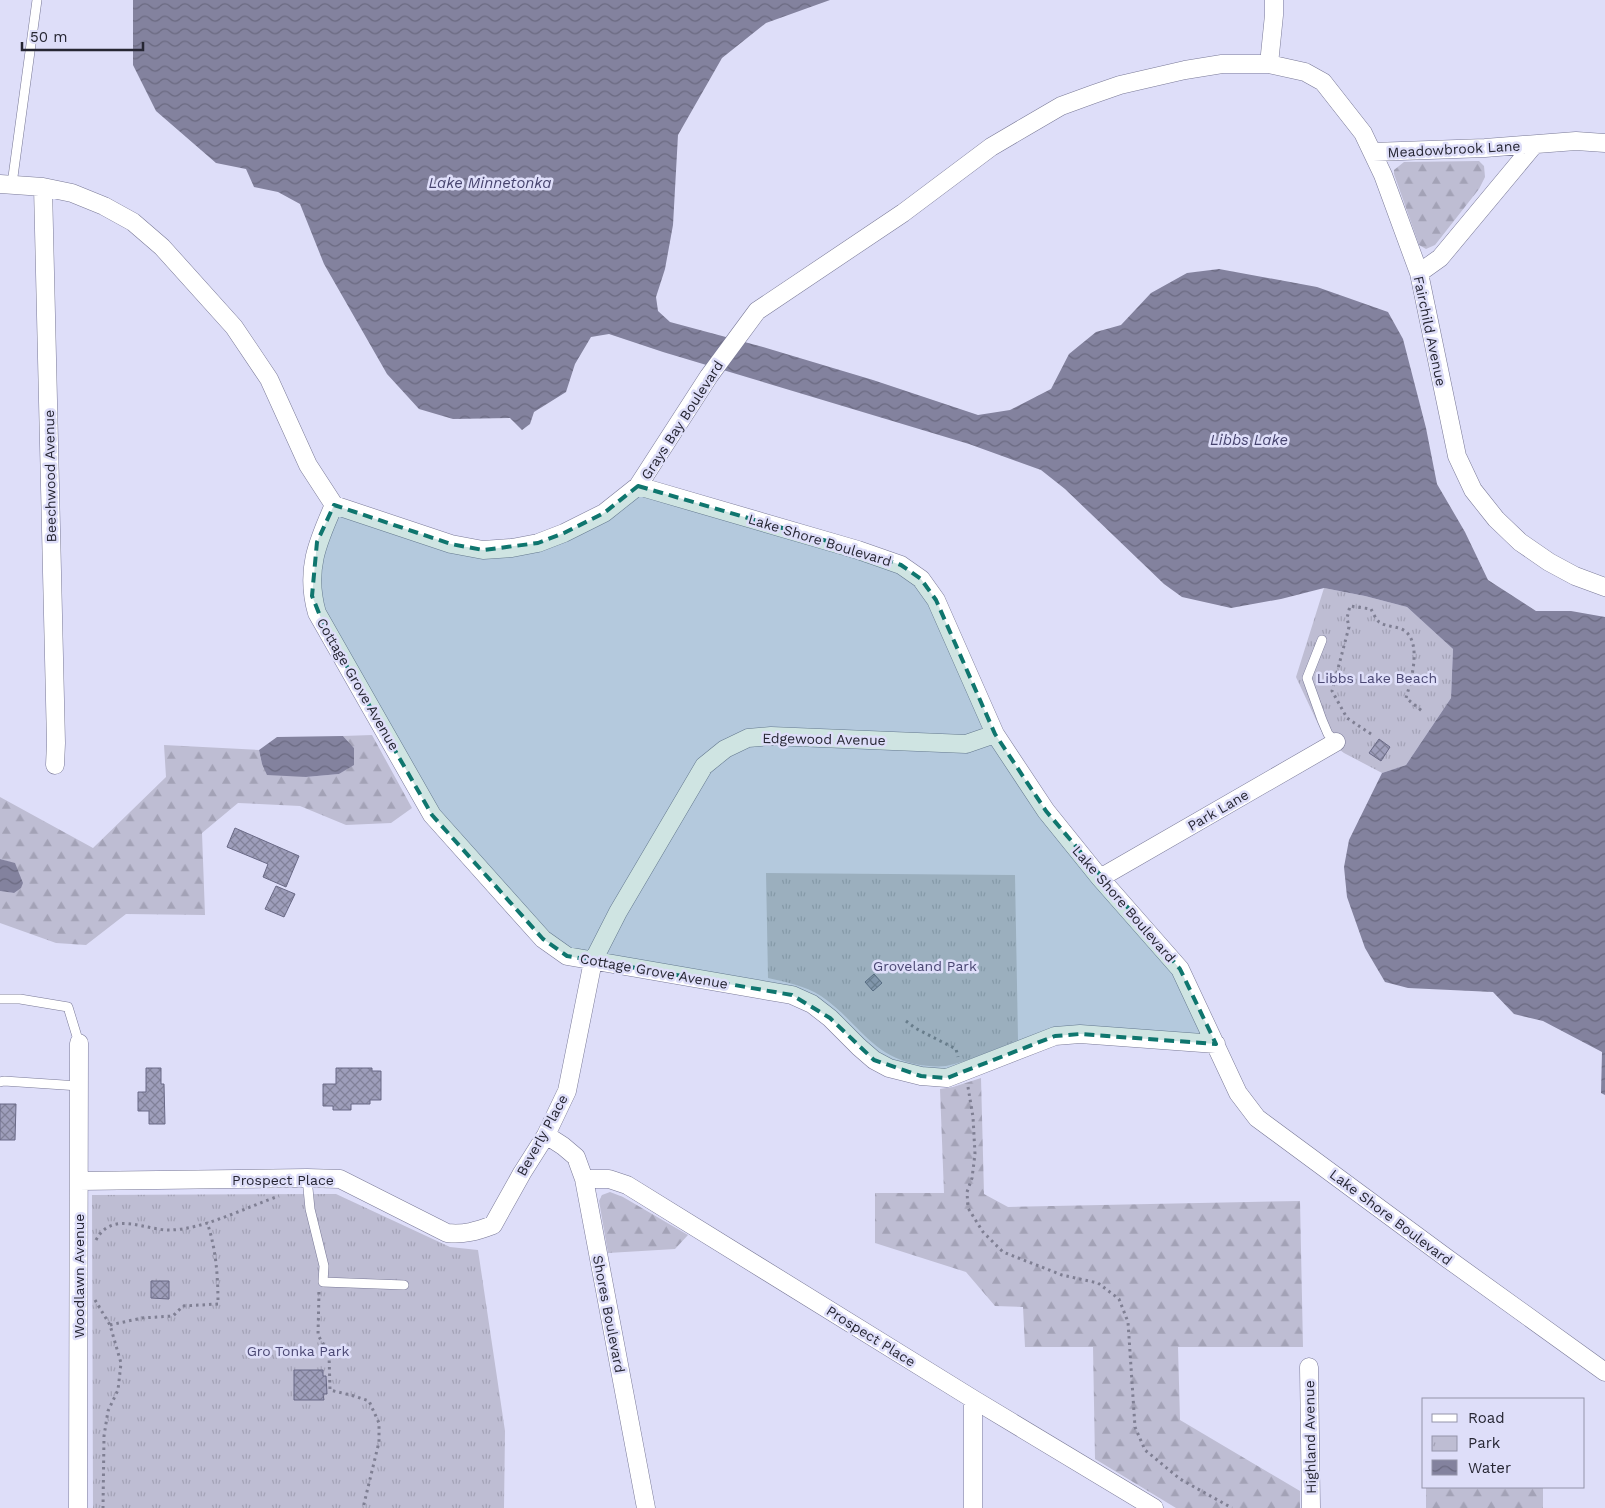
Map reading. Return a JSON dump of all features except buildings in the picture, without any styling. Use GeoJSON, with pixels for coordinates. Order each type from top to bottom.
{"type":"FeatureCollection","features":[{"type":"Feature","properties":{"kind":"street"},"geometry":{"type":"LineString","coordinates":[[1269,64],[1274,0]]}},
{"type":"Feature","properties":{"kind":"street","name":"Grays Bay Boulevard"},"geometry":{"type":"LineString","coordinates":[[334,505],[451,544],[483,550],[512,548],[538,543],[564,533],[604,513],[638,486],[709,376],[758,311],[903,213],[991,147],[1061,106],[1120,85],[1222,64],[1269,64]]}},
{"type":"Feature","properties":{"kind":"street","name":"Fairchild Avenue"},"geometry":{"type":"LineString","coordinates":[[1269,64],[1305,72],[1323,82],[1363,133],[1373,152],[1399,216],[1419,273],[1457,456],[1472,490],[1496,520],[1520,542],[1549,562],[1575,576],[1605,587]]}},
{"type":"Feature","properties":{"kind":"street","name":"Meadowbrook Lane"},"geometry":{"type":"LineString","coordinates":[[1373,152],[1428,152],[1576,141],[1605,143]]}},
{"type":"Feature","properties":{"kind":"street","name":"Meadowbrook Lane"},"geometry":{"type":"LineString","coordinates":[[1419,273],[1440,258],[1534,144]]}},
{"type":"Feature","properties":{"kind":"street"},"geometry":{"type":"LineString","coordinates":[[6,184],[43,187],[72,193],[96,202],[133,222],[162,247],[234,327],[269,378],[308,465],[334,505]]}},
{"type":"Feature","properties":{"kind":"street","name":"Beechwood Avenue"},"geometry":{"type":"LineString","coordinates":[[43,187],[55,765]]}},
{"type":"Feature","properties":{"kind":"street","name":"Lake Shore Boulevard"},"geometry":{"type":"LineString","coordinates":[[638,486],[858,550],[901,565],[921,579],[936,600],[995,734],[1046,811],[1100,878],[1180,969],[1238,1093],[1257,1118],[1605,1372]]}},
{"type":"Feature","properties":{"kind":"street","name":"Cottage Grove Avenue"},"geometry":{"type":"LineString","coordinates":[[334,505],[317,542],[313,566],[312,596],[317,613],[432,814],[543,939],[567,956],[792,995],[812,1004],[830,1018],[858,1048],[874,1060],[889,1068],[921,1076],[947,1078],[1055,1036],[1080,1034],[1216,1044]]}},
{"type":"Feature","properties":{"kind":"street","name":"Edgewood Avenue"},"geometry":{"type":"LineString","coordinates":[[593,961],[618,912],[704,766],[725,749],[748,738],[771,736],[966,744],[995,734]]}},
{"type":"Feature","properties":{"kind":"street","name":"Park Lane"},"geometry":{"type":"LineString","coordinates":[[1100,878],[1336,742]]}},
{"type":"Feature","properties":{"kind":"street","name":"Beverly Place"},"geometry":{"type":"LineString","coordinates":[[474,1232],[494,1225],[522,1173],[546,1136],[567,1091],[593,961]]}},
{"type":"Feature","properties":{"kind":"street","name":"Woodlawn Avenue"},"geometry":{"type":"LineString","coordinates":[[78,1508],[79,1043]]}},
{"type":"Feature","properties":{"kind":"street","name":"Shores Boulevard"},"geometry":{"type":"LineString","coordinates":[[546,1136],[563,1146],[576,1157],[584,1179],[646,1508]]}},
{"type":"Feature","properties":{"kind":"street","name":"Prospect Place"},"geometry":{"type":"LineString","coordinates":[[79,1181],[340,1179],[447,1233],[474,1232]]}},
{"type":"Feature","properties":{"kind":"street","name":"Prospect Place"},"geometry":{"type":"LineString","coordinates":[[584,1179],[609,1179],[627,1185],[973,1399],[1154,1508]]}},
{"type":"Feature","properties":{"kind":"street","name":"Highland Avenue"},"geometry":{"type":"LineString","coordinates":[[1309,1367],[1311,1508]]}},
{"type":"Feature","properties":{"kind":"street"},"geometry":{"type":"LineString","coordinates":[[973,1399],[973,1508]]}},
{"type":"Feature","properties":{"kind":"lane"},"geometry":{"type":"LineString","coordinates":[[6,184],[37,0]]}},
{"type":"Feature","properties":{"kind":"lane"},"geometry":{"type":"LineString","coordinates":[[1322,640],[1307,678],[1328,734],[1336,742]]}},
{"type":"Feature","properties":{"kind":"lane"},"geometry":{"type":"LineString","coordinates":[[0,999],[20,999],[68,1007],[79,1043]]}},
{"type":"Feature","properties":{"kind":"lane"},"geometry":{"type":"LineString","coordinates":[[0,1082],[79,1086]]}},
{"type":"Feature","properties":{"kind":"lane"},"geometry":{"type":"LineString","coordinates":[[307,1178],[310,1209],[324,1266],[323,1282],[404,1285]]}},
{"type":"Feature","properties":{"kind":"path"},"geometry":{"type":"LineString","coordinates":[[1371,734],[1347,718],[1332,691],[1349,627],[1347,618],[1350,606],[1370,609],[1379,622],[1405,631],[1412,641],[1414,656],[1411,680],[1406,698],[1422,712]]}},
{"type":"Feature","properties":{"kind":"path"},"geometry":{"type":"LineString","coordinates":[[906,1021],[915,1028],[956,1049],[961,1064]]}},
{"type":"Feature","properties":{"kind":"path"},"geometry":{"type":"LineString","coordinates":[[967,1082],[973,1117],[975,1154],[972,1178],[967,1192],[968,1208],[983,1232],[1003,1252],[1062,1275],[1098,1283],[1119,1299],[1128,1322],[1135,1427],[1145,1450],[1180,1479],[1232,1508]]}},
{"type":"Feature","properties":{"kind":"path"},"geometry":{"type":"LineString","coordinates":[[96,1246],[96,1238],[109,1226],[123,1223],[168,1230],[191,1227],[288,1194]]}},
{"type":"Feature","properties":{"kind":"path"},"geometry":{"type":"LineString","coordinates":[[110,1325],[142,1318],[173,1316],[183,1306],[218,1304],[214,1242],[207,1222]]}},
{"type":"Feature","properties":{"kind":"path"},"geometry":{"type":"LineString","coordinates":[[323,1282],[318,1293],[318,1335],[329,1354],[330,1390],[369,1401],[379,1423],[379,1442],[363,1508]]}},
{"type":"Feature","properties":{"kind":"path"},"geometry":{"type":"LineString","coordinates":[[93,1296],[110,1325],[121,1363],[118,1390],[108,1411],[104,1436],[103,1508]]}},
{"type":"Feature","properties":{"kind":"highlighted area"},"geometry":{"type":"Polygon","coordinates":[[[638,486],[858,550],[901,565],[921,579],[936,600],[995,734],[1046,811],[1180,969],[1216,1044],[1080,1034],[1055,1036],[947,1078],[921,1076],[874,1060],[830,1018],[792,995],[567,956],[543,939],[432,815],[325,628],[312,596],[317,542],[334,505],[451,544],[483,550],[538,543],[564,533],[604,513],[638,486]]]}},
{"type":"Feature","properties":{"kind":"green space"},"geometry":{"type":"Polygon","coordinates":[[[1479,161],[1484,166],[1485,177],[1479,189],[1435,245],[1426,249],[1419,245],[1394,170],[1404,162],[1479,161]]]}},
{"type":"Feature","properties":{"kind":"green space","name":"Libbs Lake Beach"},"geometry":{"type":"Polygon","coordinates":[[[1324,588],[1407,607],[1453,649],[1451,698],[1406,765],[1382,773],[1344,753],[1325,739],[1296,677],[1324,588]]]}},
{"type":"Feature","properties":{"kind":"green space"},"geometry":{"type":"Polygon","coordinates":[[[372,735],[412,808],[391,823],[346,825],[300,806],[238,803],[202,833],[205,915],[126,914],[86,945],[56,943],[0,923],[0,891],[14,893],[15,864],[0,859],[0,797],[93,848],[166,777],[164,745],[259,750],[262,764],[306,777],[339,774],[354,764],[354,748],[343,736],[372,735]]]}},
{"type":"Feature","properties":{"kind":"green space","name":"Groveland Park"},"geometry":{"type":"Polygon","coordinates":[[[766,873],[1015,875],[1018,1040],[974,1058],[946,1066],[920,1065],[903,1061],[877,1046],[821,996],[795,985],[768,978],[766,873]]]}},
{"type":"Feature","properties":{"kind":"green space"},"geometry":{"type":"Polygon","coordinates":[[[981,1078],[984,1194],[1008,1207],[1300,1201],[1303,1347],[1178,1347],[1180,1420],[1300,1491],[1300,1508],[1176,1508],[1095,1459],[1093,1347],[1025,1347],[1023,1307],[995,1306],[966,1272],[875,1243],[875,1193],[944,1193],[940,1089],[981,1078]]]}},
{"type":"Feature","properties":{"kind":"green space"},"geometry":{"type":"Polygon","coordinates":[[[610,1192],[623,1197],[688,1235],[675,1249],[608,1253],[599,1201],[602,1195],[610,1192]]]}},
{"type":"Feature","properties":{"kind":"green space","name":"Gro Tonka Park"},"geometry":{"type":"Polygon","coordinates":[[[336,1194],[450,1247],[478,1250],[505,1431],[504,1508],[93,1508],[92,1195],[336,1194]]]}},
{"type":"Feature","properties":{"kind":"green space"},"geometry":{"type":"Polygon","coordinates":[[[1426,1488],[1543,1488],[1543,1508],[1426,1508],[1426,1488]]]}},
{"type":"Feature","properties":{"kind":"water"},"geometry":{"type":"Polygon","coordinates":[[[133,0],[830,0],[766,23],[722,58],[678,135],[673,225],[665,269],[656,297],[658,311],[670,322],[763,347],[873,380],[978,415],[1010,410],[1051,389],[1069,354],[1096,332],[1121,325],[1151,293],[1187,273],[1219,269],[1317,287],[1388,312],[1403,339],[1426,428],[1437,484],[1465,532],[1488,580],[1536,611],[1571,611],[1605,617],[1605,1095],[1601,1093],[1602,1052],[1543,1021],[1514,1014],[1493,992],[1408,988],[1385,982],[1365,948],[1347,897],[1344,867],[1349,840],[1382,773],[1406,765],[1451,698],[1453,649],[1407,607],[1324,588],[1281,599],[1231,608],[1182,597],[1164,584],[1065,489],[1041,470],[969,444],[609,334],[591,337],[575,364],[566,392],[534,412],[530,424],[522,430],[510,418],[453,419],[419,409],[387,374],[324,264],[300,204],[278,192],[254,187],[246,169],[216,163],[156,111],[133,65],[133,0]]]}},
{"type":"Feature","properties":{"kind":"water"},"geometry":{"type":"Polygon","coordinates":[[[343,736],[354,748],[354,765],[339,774],[306,777],[267,775],[262,764],[259,750],[277,737],[343,736]]]}},
{"type":"Feature","properties":{"kind":"water"},"geometry":{"type":"Polygon","coordinates":[[[0,859],[15,863],[23,883],[21,888],[14,893],[0,891],[0,859]]]}},
{"type":"Feature","properties":{"kind":"water label","name":"Lake Minnetonka"},"geometry":{"type":"Point","coordinates":[490,183]}},
{"type":"Feature","properties":{"kind":"water label","name":"Libbs Lake"},"geometry":{"type":"Point","coordinates":[1249,440]}}]}
